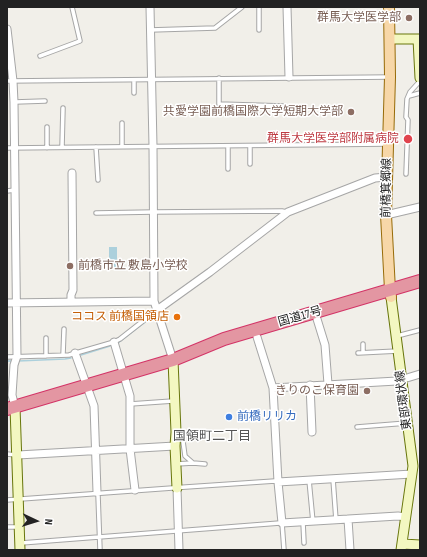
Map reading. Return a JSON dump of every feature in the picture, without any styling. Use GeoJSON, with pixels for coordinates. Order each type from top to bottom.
{"type":"FeatureCollection","features":[{"type":"Feature","properties":{"kind":"highway","name":"国道17号"},"geometry":{"type":"LineString","coordinates":[[11,408],[176,358],[228,346],[318,319],[420,281]]}},
{"type":"Feature","properties":{"kind":"highway","name":"国道17号"},"geometry":{"type":"LineString","coordinates":[[176,358],[224,339],[391,293],[420,288]]}},
{"type":"Feature","properties":{"kind":"main road","name":"前橋箕郷線"},"geometry":{"type":"LineString","coordinates":[[389,7],[390,77],[386,215],[391,293]]}},
{"type":"Feature","properties":{"kind":"street"},"geometry":{"type":"LineString","coordinates":[[150,7],[154,146],[154,301],[176,358],[175,446],[179,550]]}},
{"type":"Feature","properties":{"kind":"street"},"geometry":{"type":"LineString","coordinates":[[287,7],[289,77]]}},
{"type":"Feature","properties":{"kind":"street"},"geometry":{"type":"LineString","coordinates":[[7,29],[10,81],[14,102],[11,148],[11,191],[15,238],[17,356],[14,365],[11,408],[18,455],[20,546]]}},
{"type":"Feature","properties":{"kind":"street"},"geometry":{"type":"LineString","coordinates":[[390,40],[419,39],[420,78]]}},
{"type":"Feature","properties":{"kind":"street"},"geometry":{"type":"LineString","coordinates":[[71,302],[73,290],[72,173]]}},
{"type":"Feature","properties":{"kind":"street"},"geometry":{"type":"LineString","coordinates":[[157,310],[210,272],[288,212],[375,178],[387,177]]}},
{"type":"Feature","properties":{"kind":"street"},"geometry":{"type":"LineString","coordinates":[[386,215],[420,207]]}},
{"type":"Feature","properties":{"kind":"street"},"geometry":{"type":"LineString","coordinates":[[7,238],[15,238]]}},
{"type":"Feature","properties":{"kind":"street","name":"東部環状線"},"geometry":{"type":"LineString","coordinates":[[391,293],[407,423],[416,459],[412,474],[402,547]]}},
{"type":"Feature","properties":{"kind":"street"},"geometry":{"type":"LineString","coordinates":[[7,303],[154,301]]}},
{"type":"Feature","properties":{"kind":"street"},"geometry":{"type":"LineString","coordinates":[[318,319],[325,345],[328,384]]}},
{"type":"Feature","properties":{"kind":"street"},"geometry":{"type":"LineString","coordinates":[[257,337],[273,388],[278,482],[282,523],[398,516],[406,517]]}},
{"type":"Feature","properties":{"kind":"street"},"geometry":{"type":"LineString","coordinates":[[114,342],[130,393],[130,449],[135,490]]}},
{"type":"Feature","properties":{"kind":"street"},"geometry":{"type":"LineString","coordinates":[[75,353],[94,406],[97,492]]}},
{"type":"Feature","properties":{"kind":"street"},"geometry":{"type":"LineString","coordinates":[[273,388],[396,381],[420,374]]}},
{"type":"Feature","properties":{"kind":"street"},"geometry":{"type":"LineString","coordinates":[[310,385],[312,432]]}},
{"type":"Feature","properties":{"kind":"street"},"geometry":{"type":"LineString","coordinates":[[18,455],[175,446]]}},
{"type":"Feature","properties":{"kind":"street"},"geometry":{"type":"LineString","coordinates":[[278,482],[412,474]]}},
{"type":"Feature","properties":{"kind":"street"},"geometry":{"type":"LineString","coordinates":[[348,519],[350,550]]}},
{"type":"Feature","properties":{"kind":"street"},"geometry":{"type":"LineString","coordinates":[[402,547],[420,545]]}},
{"type":"Feature","properties":{"kind":"lane"},"geometry":{"type":"LineString","coordinates":[[40,56],[80,41],[72,7]]}},
{"type":"Feature","properties":{"kind":"lane"},"geometry":{"type":"LineString","coordinates":[[150,30],[215,28],[242,7]]}},
{"type":"Feature","properties":{"kind":"lane"},"geometry":{"type":"LineString","coordinates":[[259,7],[259,30]]}},
{"type":"Feature","properties":{"kind":"lane"},"geometry":{"type":"LineString","coordinates":[[10,81],[390,77]]}},
{"type":"Feature","properties":{"kind":"lane"},"geometry":{"type":"LineString","coordinates":[[219,78],[219,104],[283,106]]}},
{"type":"Feature","properties":{"kind":"lane"},"geometry":{"type":"LineString","coordinates":[[134,80],[134,93]]}},
{"type":"Feature","properties":{"kind":"lane"},"geometry":{"type":"LineString","coordinates":[[406,174],[408,120],[406,117],[407,99],[420,81]]}},
{"type":"Feature","properties":{"kind":"lane"},"geometry":{"type":"LineString","coordinates":[[409,96],[420,93]]}},
{"type":"Feature","properties":{"kind":"lane"},"geometry":{"type":"LineString","coordinates":[[14,102],[45,101]]}},
{"type":"Feature","properties":{"kind":"lane"},"geometry":{"type":"LineString","coordinates":[[62,147],[63,108]]}},
{"type":"Feature","properties":{"kind":"lane"},"geometry":{"type":"LineString","coordinates":[[122,123],[122,147]]}},
{"type":"Feature","properties":{"kind":"lane"},"geometry":{"type":"LineString","coordinates":[[47,127],[47,148]]}},
{"type":"Feature","properties":{"kind":"lane"},"geometry":{"type":"LineString","coordinates":[[11,148],[388,144]]}},
{"type":"Feature","properties":{"kind":"lane"},"geometry":{"type":"LineString","coordinates":[[228,146],[228,169]]}},
{"type":"Feature","properties":{"kind":"lane"},"geometry":{"type":"LineString","coordinates":[[250,146],[250,164]]}},
{"type":"Feature","properties":{"kind":"lane"},"geometry":{"type":"LineString","coordinates":[[96,147],[98,180]]}},
{"type":"Feature","properties":{"kind":"lane"},"geometry":{"type":"LineString","coordinates":[[96,213],[288,212]]}},
{"type":"Feature","properties":{"kind":"lane"},"geometry":{"type":"LineString","coordinates":[[7,357],[63,355],[114,342],[157,310]]}},
{"type":"Feature","properties":{"kind":"lane"},"geometry":{"type":"LineString","coordinates":[[63,355],[64,329]]}},
{"type":"Feature","properties":{"kind":"lane"},"geometry":{"type":"LineString","coordinates":[[397,336],[420,330]]}},
{"type":"Feature","properties":{"kind":"lane"},"geometry":{"type":"LineString","coordinates":[[46,338],[46,356]]}},
{"type":"Feature","properties":{"kind":"lane"},"geometry":{"type":"LineString","coordinates":[[363,344],[363,352]]}},
{"type":"Feature","properties":{"kind":"lane"},"geometry":{"type":"LineString","coordinates":[[358,352],[399,351]]}},
{"type":"Feature","properties":{"kind":"lane"},"geometry":{"type":"LineString","coordinates":[[130,404],[175,401]]}},
{"type":"Feature","properties":{"kind":"lane"},"geometry":{"type":"LineString","coordinates":[[357,427],[407,423]]}},
{"type":"Feature","properties":{"kind":"lane"},"geometry":{"type":"LineString","coordinates":[[176,432],[180,432],[182,434],[184,454],[186,458],[193,463]]}},
{"type":"Feature","properties":{"kind":"lane"},"geometry":{"type":"LineString","coordinates":[[7,454],[18,455]]}},
{"type":"Feature","properties":{"kind":"lane"},"geometry":{"type":"LineString","coordinates":[[176,464],[205,464]]}},
{"type":"Feature","properties":{"kind":"lane"},"geometry":{"type":"LineString","coordinates":[[333,478],[336,520]]}},
{"type":"Feature","properties":{"kind":"lane"},"geometry":{"type":"LineString","coordinates":[[309,480],[313,522]]}},
{"type":"Feature","properties":{"kind":"lane"},"geometry":{"type":"LineString","coordinates":[[7,500],[97,492],[278,482]]}},
{"type":"Feature","properties":{"kind":"lane"},"geometry":{"type":"LineString","coordinates":[[97,492],[100,550]]}},
{"type":"Feature","properties":{"kind":"lane"},"geometry":{"type":"LineString","coordinates":[[303,522],[304,543]]}},
{"type":"Feature","properties":{"kind":"lane"},"geometry":{"type":"LineString","coordinates":[[20,546],[100,536],[282,523],[284,550]]}},
{"type":"Feature","properties":{"kind":"lane"},"geometry":{"type":"LineString","coordinates":[[7,527],[20,527]]}},
{"type":"Feature","properties":{"kind":"water"},"geometry":{"type":"Polygon","coordinates":[[[109,247],[117,247],[117,267],[109,267],[109,247]]]}},
{"type":"Feature","properties":{"kind":"waterway"},"geometry":{"type":"LineString","coordinates":[[118,343],[153,316]]}},
{"type":"Feature","properties":{"kind":"waterway"},"geometry":{"type":"LineString","coordinates":[[81,355],[110,346]]}},
{"type":"Feature","properties":{"kind":"waterway"},"geometry":{"type":"LineString","coordinates":[[18,361],[71,358]]}},
{"type":"Feature","properties":{"kind":"waterway"},"geometry":{"type":"LineString","coordinates":[[7,361],[14,361]]}},
{"type":"Feature","properties":{"kind":"place","name":"群馬大学医学部"},"geometry":{"type":"Point","coordinates":[409,18]}},
{"type":"Feature","properties":{"kind":"place","name":"共愛学園前橋国際大学短期大学部"},"geometry":{"type":"Point","coordinates":[351,112]}},
{"type":"Feature","properties":{"kind":"place","name":"群馬大学医学部附属病院"},"geometry":{"type":"Point","coordinates":[408,139]}},
{"type":"Feature","properties":{"kind":"place","name":"前橋市立 敷島小学校"},"geometry":{"type":"Point","coordinates":[70,266]}},
{"type":"Feature","properties":{"kind":"place","name":"ココス 前橋国領店"},"geometry":{"type":"Point","coordinates":[177,317]}},
{"type":"Feature","properties":{"kind":"place","name":"きりのこ保育園"},"geometry":{"type":"Point","coordinates":[367,391]}},
{"type":"Feature","properties":{"kind":"place","name":"前橋リリカ"},"geometry":{"type":"Point","coordinates":[229,417]}},
{"type":"Feature","properties":{"kind":"district","name":"国領町二丁目"},"geometry":{"type":"Point","coordinates":[212,437]}}]}
